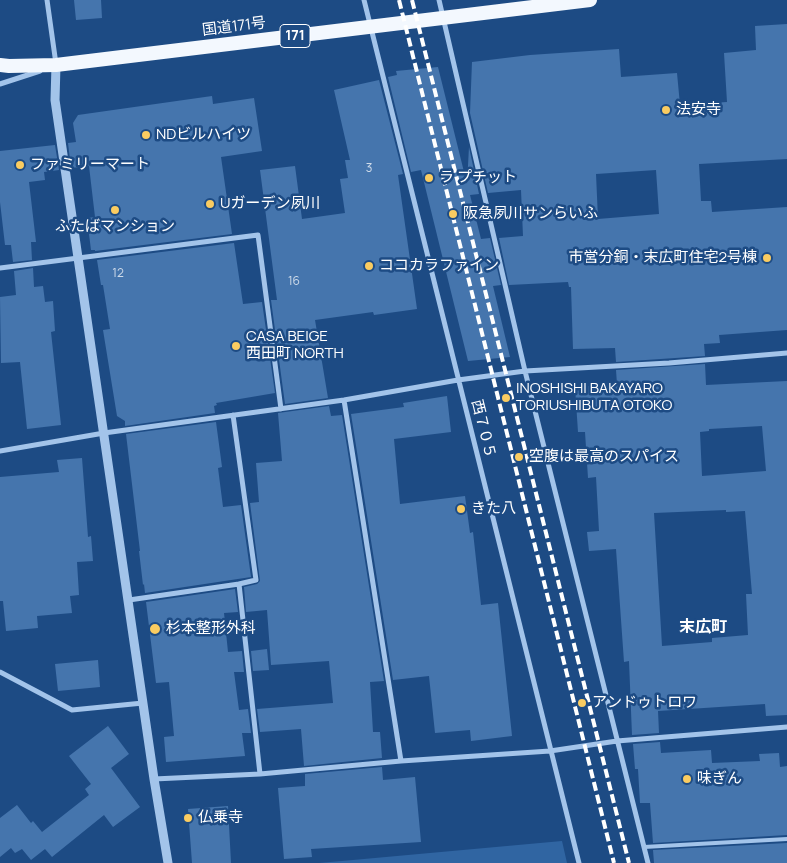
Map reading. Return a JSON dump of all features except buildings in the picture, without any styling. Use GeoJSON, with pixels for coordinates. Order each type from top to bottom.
{"type":"FeatureCollection","features":[{"type":"Feature","properties":{"kind":"highway","name":"国道171号"},"geometry":{"type":"LineString","coordinates":[[0,65],[56,65],[590,0]]}},
{"type":"Feature","properties":{"kind":"street"},"geometry":{"type":"LineString","coordinates":[[47,0],[56,65],[55,100],[154,779],[168,863]]}},
{"type":"Feature","properties":{"kind":"street","name":"西７０５"},"geometry":{"type":"LineString","coordinates":[[364,0],[579,863]]}},
{"type":"Feature","properties":{"kind":"street"},"geometry":{"type":"LineString","coordinates":[[439,0],[525,371],[648,863]]}},
{"type":"Feature","properties":{"kind":"street"},"geometry":{"type":"LineString","coordinates":[[0,84],[56,65]]}},
{"type":"Feature","properties":{"kind":"street"},"geometry":{"type":"LineString","coordinates":[[0,268],[258,235],[281,409]]}},
{"type":"Feature","properties":{"kind":"street"},"geometry":{"type":"LineString","coordinates":[[0,451],[104,433],[344,400],[458,380],[525,371],[787,354]]}},
{"type":"Feature","properties":{"kind":"street"},"geometry":{"type":"LineString","coordinates":[[344,400],[400,761]]}},
{"type":"Feature","properties":{"kind":"street"},"geometry":{"type":"LineString","coordinates":[[129,600],[256,580],[233,416]]}},
{"type":"Feature","properties":{"kind":"street"},"geometry":{"type":"LineString","coordinates":[[239,584],[260,774]]}},
{"type":"Feature","properties":{"kind":"street"},"geometry":{"type":"LineString","coordinates":[[0,672],[72,710],[143,703]]}},
{"type":"Feature","properties":{"kind":"street"},"geometry":{"type":"LineString","coordinates":[[154,779],[260,774],[400,761],[550,751],[617,741],[787,727]]}},
{"type":"Feature","properties":{"kind":"lane"},"geometry":{"type":"LineString","coordinates":[[644,847],[787,839]]}},
{"type":"Feature","properties":{"kind":"shaded area"},"geometry":{"type":"Polygon","coordinates":[[[562,841],[567,863],[319,863],[342,861],[562,841]]]}},
{"type":"Feature","properties":{"kind":"railway"},"geometry":{"type":"LineString","coordinates":[[399,0],[614,863]]}},
{"type":"Feature","properties":{"kind":"railway"},"geometry":{"type":"LineString","coordinates":[[412,0],[629,863]]}},
{"type":"Feature","properties":{"kind":"place","name":"法安寺"},"geometry":{"type":"Point","coordinates":[666,110]}},
{"type":"Feature","properties":{"kind":"place","name":"NDビルハイツ"},"geometry":{"type":"Point","coordinates":[146,135]}},
{"type":"Feature","properties":{"kind":"place","name":"ファミリーマート"},"geometry":{"type":"Point","coordinates":[20,165]}},
{"type":"Feature","properties":{"kind":"place","name":"ラ プチット"},"geometry":{"type":"Point","coordinates":[429,178]}},
{"type":"Feature","properties":{"kind":"place","name":"Uガーデン夙川"},"geometry":{"type":"Point","coordinates":[210,204]}},
{"type":"Feature","properties":{"kind":"place","name":"ふたばマンション"},"geometry":{"type":"Point","coordinates":[115,210]}},
{"type":"Feature","properties":{"kind":"place","name":"阪急夙川サンらいふ"},"geometry":{"type":"Point","coordinates":[453,214]}},
{"type":"Feature","properties":{"kind":"place","name":"市営分銅・末広町住宅2号棟"},"geometry":{"type":"Point","coordinates":[767,258]}},
{"type":"Feature","properties":{"kind":"place","name":"ココカラファイン"},"geometry":{"type":"Point","coordinates":[369,266]}},
{"type":"Feature","properties":{"kind":"place","name":"CASA BEIGE 西田町 NORTH"},"geometry":{"type":"Point","coordinates":[236,346]}},
{"type":"Feature","properties":{"kind":"place","name":"INOSHISHI BAKAYARO TORIUSHIBUTA OTOKO"},"geometry":{"type":"Point","coordinates":[506,398]}},
{"type":"Feature","properties":{"kind":"place","name":"空腹は最高のスパイス"},"geometry":{"type":"Point","coordinates":[519,457]}},
{"type":"Feature","properties":{"kind":"place","name":"きた八"},"geometry":{"type":"Point","coordinates":[461,509]}},
{"type":"Feature","properties":{"kind":"place","name":"杉本整形外科"},"geometry":{"type":"Point","coordinates":[155,629]}},
{"type":"Feature","properties":{"kind":"place","name":"アンドゥトロワ"},"geometry":{"type":"Point","coordinates":[582,703]}},
{"type":"Feature","properties":{"kind":"place","name":"味ぎん"},"geometry":{"type":"Point","coordinates":[687,779]}},
{"type":"Feature","properties":{"kind":"place","name":"仏乗寺"},"geometry":{"type":"Point","coordinates":[188,818]}},
{"type":"Feature","properties":{"kind":"district","name":"末広町"},"geometry":{"type":"Point","coordinates":[703,628]}}]}
